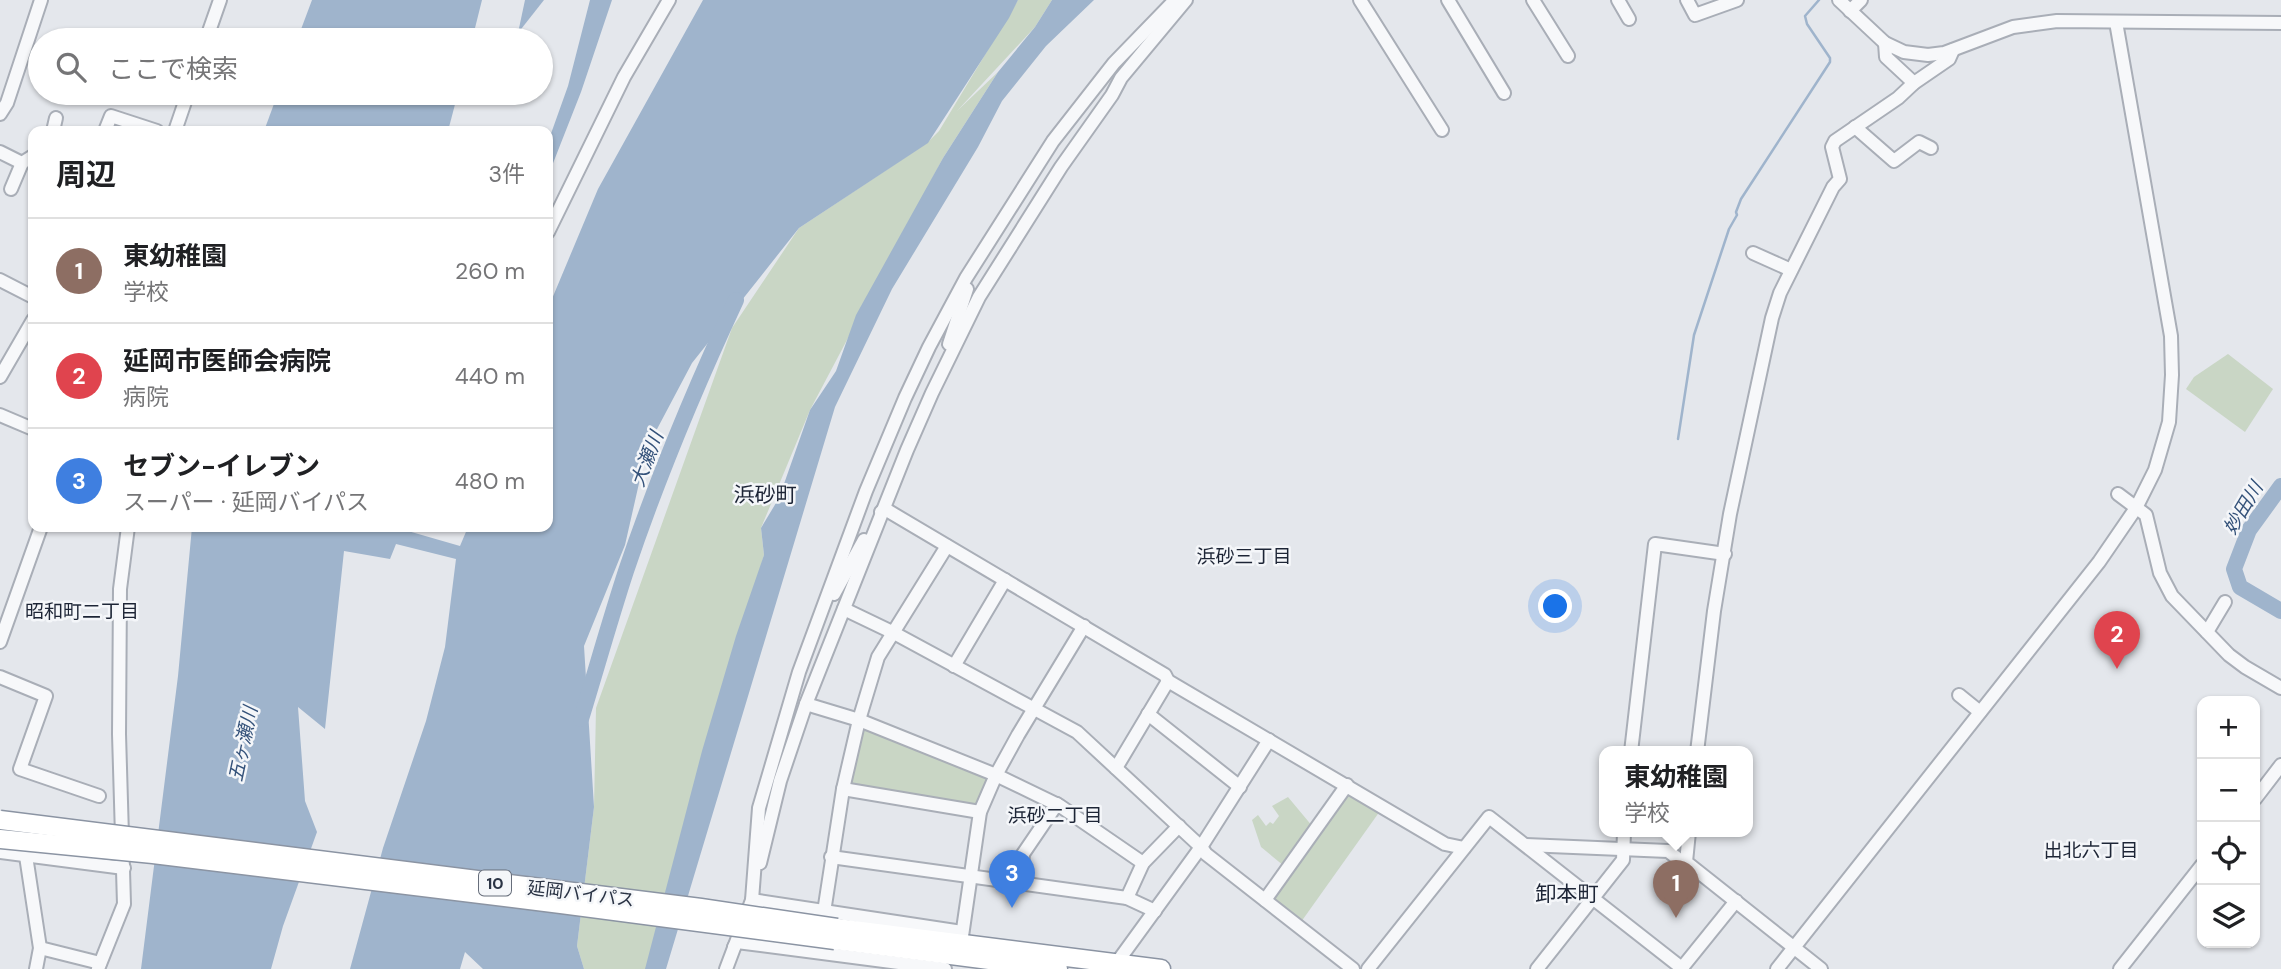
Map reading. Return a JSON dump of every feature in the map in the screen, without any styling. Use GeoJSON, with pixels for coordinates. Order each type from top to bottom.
{"type":"FeatureCollection","features":[{"type":"Feature","properties":{"kind":"highway","name":"延岡バイパス"},"geometry":{"type":"LineString","coordinates":[[0,820],[701,908],[836,934]]}},
{"type":"Feature","properties":{"kind":"highway","name":"延岡バイパス"},"geometry":{"type":"LineString","coordinates":[[0,839],[836,934],[962,951],[1161,969]]}},
{"type":"Feature","properties":{"kind":"highway","name":"延岡バイパス"},"geometry":{"type":"LineString","coordinates":[[962,951],[1058,969]]}},
{"type":"Feature","properties":{"kind":"street"},"geometry":{"type":"LineString","coordinates":[[32,28],[41,0]]}},
{"type":"Feature","properties":{"kind":"street"},"geometry":{"type":"LineString","coordinates":[[210,28],[219,0]]}},
{"type":"Feature","properties":{"kind":"street"},"geometry":{"type":"LineString","coordinates":[[553,222],[617,89],[668,0]]}},
{"type":"Feature","properties":{"kind":"street"},"geometry":{"type":"LineString","coordinates":[[724,969],[752,900],[759,808],[795,685],[866,491],[905,398],[966,278],[1028,178],[1078,107],[1114,64],[1175,0]]}},
{"type":"Feature","properties":{"kind":"street"},"geometry":{"type":"LineString","coordinates":[[754,868],[760,864],[780,781],[806,704],[912,439],[979,297],[1121,78],[1186,0]]}},
{"type":"Feature","properties":{"kind":"street"},"geometry":{"type":"LineString","coordinates":[[1360,0],[1442,130]]}},
{"type":"Feature","properties":{"kind":"street"},"geometry":{"type":"LineString","coordinates":[[1448,0],[1504,93]]}},
{"type":"Feature","properties":{"kind":"street"},"geometry":{"type":"LineString","coordinates":[[1533,0],[1568,56]]}},
{"type":"Feature","properties":{"kind":"street"},"geometry":{"type":"LineString","coordinates":[[1618,0],[1629,19]]}},
{"type":"Feature","properties":{"kind":"street"},"geometry":{"type":"LineString","coordinates":[[1688,0],[1695,15],[1737,0]]}},
{"type":"Feature","properties":{"kind":"street"},"geometry":{"type":"LineString","coordinates":[[1839,0],[1885,43],[1914,55],[1953,51],[2013,27],[2057,21],[2281,23]]}},
{"type":"Feature","properties":{"kind":"street"},"geometry":{"type":"LineString","coordinates":[[1850,11],[1861,0]]}},
{"type":"Feature","properties":{"kind":"street"},"geometry":{"type":"LineString","coordinates":[[1777,969],[2099,562],[2136,508],[2155,470],[2169,422],[2171,336],[2116,22]]}},
{"type":"Feature","properties":{"kind":"street"},"geometry":{"type":"LineString","coordinates":[[0,114],[7,103],[28,39]]}},
{"type":"Feature","properties":{"kind":"street"},"geometry":{"type":"LineString","coordinates":[[1885,43],[1886,57],[1914,83]]}},
{"type":"Feature","properties":{"kind":"street"},"geometry":{"type":"LineString","coordinates":[[1698,746],[1714,611],[1732,500],[1772,318],[1791,270],[1833,187],[1840,179],[1832,147],[1835,141],[1949,59],[1953,51]]}},
{"type":"Feature","properties":{"kind":"street"},"geometry":{"type":"LineString","coordinates":[[177,126],[184,105]]}},
{"type":"Feature","properties":{"kind":"street"},"geometry":{"type":"LineString","coordinates":[[107,126],[111,116],[142,126]]}},
{"type":"Feature","properties":{"kind":"street"},"geometry":{"type":"LineString","coordinates":[[1855,127],[1894,161],[1919,142],[1931,148]]}},
{"type":"Feature","properties":{"kind":"street"},"geometry":{"type":"LineString","coordinates":[[0,152],[28,160],[11,189]]}},
{"type":"Feature","properties":{"kind":"street"},"geometry":{"type":"LineString","coordinates":[[1753,253],[1791,270]]}},
{"type":"Feature","properties":{"kind":"street"},"geometry":{"type":"LineString","coordinates":[[943,372],[942,363],[968,285],[966,278]]}},
{"type":"Feature","properties":{"kind":"street"},"geometry":{"type":"LineString","coordinates":[[0,280],[28,295]]}},
{"type":"Feature","properties":{"kind":"street"},"geometry":{"type":"LineString","coordinates":[[0,377],[28,329]]}},
{"type":"Feature","properties":{"kind":"street"},"geometry":{"type":"LineString","coordinates":[[0,415],[28,427]]}},
{"type":"Feature","properties":{"kind":"street"},"geometry":{"type":"LineString","coordinates":[[2118,494],[2146,515],[2160,573],[2166,588],[2184,610],[2245,667],[2281,688]]}},
{"type":"Feature","properties":{"kind":"street"},"geometry":{"type":"LineString","coordinates":[[824,604],[833,597],[878,514],[884,509]]}},
{"type":"Feature","properties":{"kind":"street"},"geometry":{"type":"LineString","coordinates":[[884,509],[1445,844],[1464,848]]}},
{"type":"Feature","properties":{"kind":"street"},"geometry":{"type":"LineString","coordinates":[[0,642],[39,532]]}},
{"type":"Feature","properties":{"kind":"street"},"geometry":{"type":"LineString","coordinates":[[40,948],[99,966],[124,904],[119,734],[120,589],[127,532]]}},
{"type":"Feature","properties":{"kind":"street"},"geometry":{"type":"LineString","coordinates":[[1632,746],[1655,544],[1725,554]]}},
{"type":"Feature","properties":{"kind":"street"},"geometry":{"type":"LineString","coordinates":[[824,912],[843,789],[859,720],[878,657],[947,546]]}},
{"type":"Feature","properties":{"kind":"street"},"geometry":{"type":"LineString","coordinates":[[954,666],[1005,580]]}},
{"type":"Feature","properties":{"kind":"street"},"geometry":{"type":"LineString","coordinates":[[2207,632],[2225,602]]}},
{"type":"Feature","properties":{"kind":"street"},"geometry":{"type":"LineString","coordinates":[[844,609],[894,633],[1077,732],[1202,846],[1206,854],[1353,969]]}},
{"type":"Feature","properties":{"kind":"street"},"geometry":{"type":"LineString","coordinates":[[752,900],[824,912],[962,951],[980,811],[996,775],[1084,626]]}},
{"type":"Feature","properties":{"kind":"street"},"geometry":{"type":"LineString","coordinates":[[0,677],[46,696],[20,769],[99,796]]}},
{"type":"Feature","properties":{"kind":"street"},"geometry":{"type":"LineString","coordinates":[[1116,768],[1168,681]]}},
{"type":"Feature","properties":{"kind":"street"},"geometry":{"type":"LineString","coordinates":[[1959,695],[1980,712]]}},
{"type":"Feature","properties":{"kind":"street"},"geometry":{"type":"LineString","coordinates":[[806,704],[859,720],[996,775],[1057,804],[1143,863]]}},
{"type":"Feature","properties":{"kind":"street"},"geometry":{"type":"LineString","coordinates":[[1148,714],[1240,787]]}},
{"type":"Feature","properties":{"kind":"street"},"geometry":{"type":"LineString","coordinates":[[1114,966],[1202,846],[1269,740]]}},
{"type":"Feature","properties":{"kind":"street"},"geometry":{"type":"LineString","coordinates":[[2260,792],[2281,765]]}},
{"type":"Feature","properties":{"kind":"street"},"geometry":{"type":"LineString","coordinates":[[1265,900],[1347,785]]}},
{"type":"Feature","properties":{"kind":"street"},"geometry":{"type":"LineString","coordinates":[[843,789],[980,811]]}},
{"type":"Feature","properties":{"kind":"street"},"geometry":{"type":"LineString","coordinates":[[1021,884],[1023,854],[1057,804]]}},
{"type":"Feature","properties":{"kind":"street"},"geometry":{"type":"LineString","coordinates":[[1368,969],[1489,817],[1682,969],[1736,901]]}},
{"type":"Feature","properties":{"kind":"street"},"geometry":{"type":"LineString","coordinates":[[1127,898],[1143,863],[1179,826]]}},
{"type":"Feature","properties":{"kind":"street"},"geometry":{"type":"LineString","coordinates":[[1537,969],[1623,860],[1624,837]]}},
{"type":"Feature","properties":{"kind":"street"},"geometry":{"type":"LineString","coordinates":[[1686,862],[1688,837]]}},
{"type":"Feature","properties":{"kind":"street"},"geometry":{"type":"LineString","coordinates":[[1526,845],[1668,851],[1681,862],[1686,862],[1821,969]]}},
{"type":"Feature","properties":{"kind":"street"},"geometry":{"type":"LineString","coordinates":[[0,852],[124,868]]}},
{"type":"Feature","properties":{"kind":"street"},"geometry":{"type":"LineString","coordinates":[[26,856],[40,948],[36,969]]}},
{"type":"Feature","properties":{"kind":"street"},"geometry":{"type":"LineString","coordinates":[[831,857],[1127,898],[1155,911]]}},
{"type":"Feature","properties":{"kind":"street"},"geometry":{"type":"LineString","coordinates":[[2120,969],[2197,871]]}},
{"type":"Feature","properties":{"kind":"street"},"geometry":{"type":"LineString","coordinates":[[737,942],[876,965],[945,969]]}},
{"type":"Feature","properties":{"kind":"green space"},"geometry":{"type":"Polygon","coordinates":[[[1018,0],[1052,0],[1035,27],[957,111],[998,72],[943,158],[810,410],[761,528],[764,555],[647,969],[584,969],[577,946],[594,807],[596,708],[732,328],[799,228],[927,143],[939,131],[1018,0]]]}},
{"type":"Feature","properties":{"kind":"green space"},"geometry":{"type":"Polygon","coordinates":[[[2228,354],[2273,389],[2245,432],[2186,389],[2194,377],[2228,354]]]}},
{"type":"Feature","properties":{"kind":"green space"},"geometry":{"type":"Polygon","coordinates":[[[863,729],[988,777],[977,807],[849,784],[863,729]]]}},
{"type":"Feature","properties":{"kind":"green space"},"geometry":{"type":"Polygon","coordinates":[[[1347,792],[1380,811],[1301,922],[1272,898],[1347,792]]]}},
{"type":"Feature","properties":{"kind":"green space"},"geometry":{"type":"Polygon","coordinates":[[[1288,797],[1313,827],[1284,866],[1261,847],[1252,820],[1258,815],[1266,826],[1270,822],[1273,824],[1279,816],[1272,806],[1288,797]]]}},
{"type":"Feature","properties":{"kind":"water"},"geometry":{"type":"Polygon","coordinates":[[[312,0],[482,0],[475,28],[302,28],[312,0]]]}},
{"type":"Feature","properties":{"kind":"water"},"geometry":{"type":"Polygon","coordinates":[[[525,0],[544,0],[522,28],[519,28],[525,0]]]}},
{"type":"Feature","properties":{"kind":"water"},"geometry":{"type":"Polygon","coordinates":[[[590,0],[612,0],[581,92],[553,163],[553,128],[568,86],[590,0]]]}},
{"type":"Feature","properties":{"kind":"water","name":"五ヶ瀬川"},"geometry":{"type":"Polygon","coordinates":[[[703,0],[1018,0],[928,143],[799,228],[692,363],[647,448],[625,545],[584,646],[594,807],[577,946],[584,969],[483,969],[465,952],[460,969],[350,969],[383,848],[426,721],[445,647],[456,559],[396,544],[390,559],[344,551],[325,729],[298,707],[305,801],[317,832],[283,926],[271,969],[141,969],[178,676],[192,532],[411,532],[460,546],[466,532],[553,532],[553,296],[598,189],[703,0]]]}},
{"type":"Feature","properties":{"kind":"water"},"geometry":{"type":"Polygon","coordinates":[[[1052,0],[1094,0],[1046,46],[1002,101],[978,147],[892,289],[835,407],[666,969],[645,969],[702,751],[736,636],[764,555],[761,528],[779,498],[810,410],[836,371],[856,315],[943,158],[998,72],[1035,27],[1052,0]]]}},
{"type":"Feature","properties":{"kind":"water"},"geometry":{"type":"Polygon","coordinates":[[[274,105],[455,105],[449,126],[266,126],[274,105]]]}},
{"type":"Feature","properties":{"kind":"waterway"},"geometry":{"type":"LineString","coordinates":[[1678,439],[1694,335],[1741,199],[1830,62],[1805,16],[1819,0]]}},
{"type":"Feature","properties":{"kind":"waterway","name":"大瀬川"},"geometry":{"type":"LineString","coordinates":[[581,719],[620,589],[650,502],[691,400],[736,300]]}},
{"type":"Feature","properties":{"kind":"waterway","name":"妙田川"},"geometry":{"type":"LineString","coordinates":[[2281,486],[2249,530],[2234,569],[2240,587],[2281,611]]}},
{"type":"Feature","properties":{"kind":"place","name":"延岡市医師会病院"},"geometry":{"type":"Point","coordinates":[2117,669]}},
{"type":"Feature","properties":{"kind":"place","name":"セブン-イレブン"},"geometry":{"type":"Point","coordinates":[1012,908]}},
{"type":"Feature","properties":{"kind":"place","name":"東幼稚園"},"geometry":{"type":"Point","coordinates":[1676,918]}},
{"type":"Feature","properties":{"kind":"district","name":"浜砂町"},"geometry":{"type":"Point","coordinates":[765,495]}},
{"type":"Feature","properties":{"kind":"district","name":"浜砂三丁目"},"geometry":{"type":"Point","coordinates":[1244,556]}},
{"type":"Feature","properties":{"kind":"district","name":"昭和町二丁目"},"geometry":{"type":"Point","coordinates":[82,611]}},
{"type":"Feature","properties":{"kind":"district","name":"浜砂二丁目"},"geometry":{"type":"Point","coordinates":[1055,815]}},
{"type":"Feature","properties":{"kind":"district","name":"出北六丁目"},"geometry":{"type":"Point","coordinates":[2091,850]}},
{"type":"Feature","properties":{"kind":"district","name":"卸本町"},"geometry":{"type":"Point","coordinates":[1567,894]}}]}
